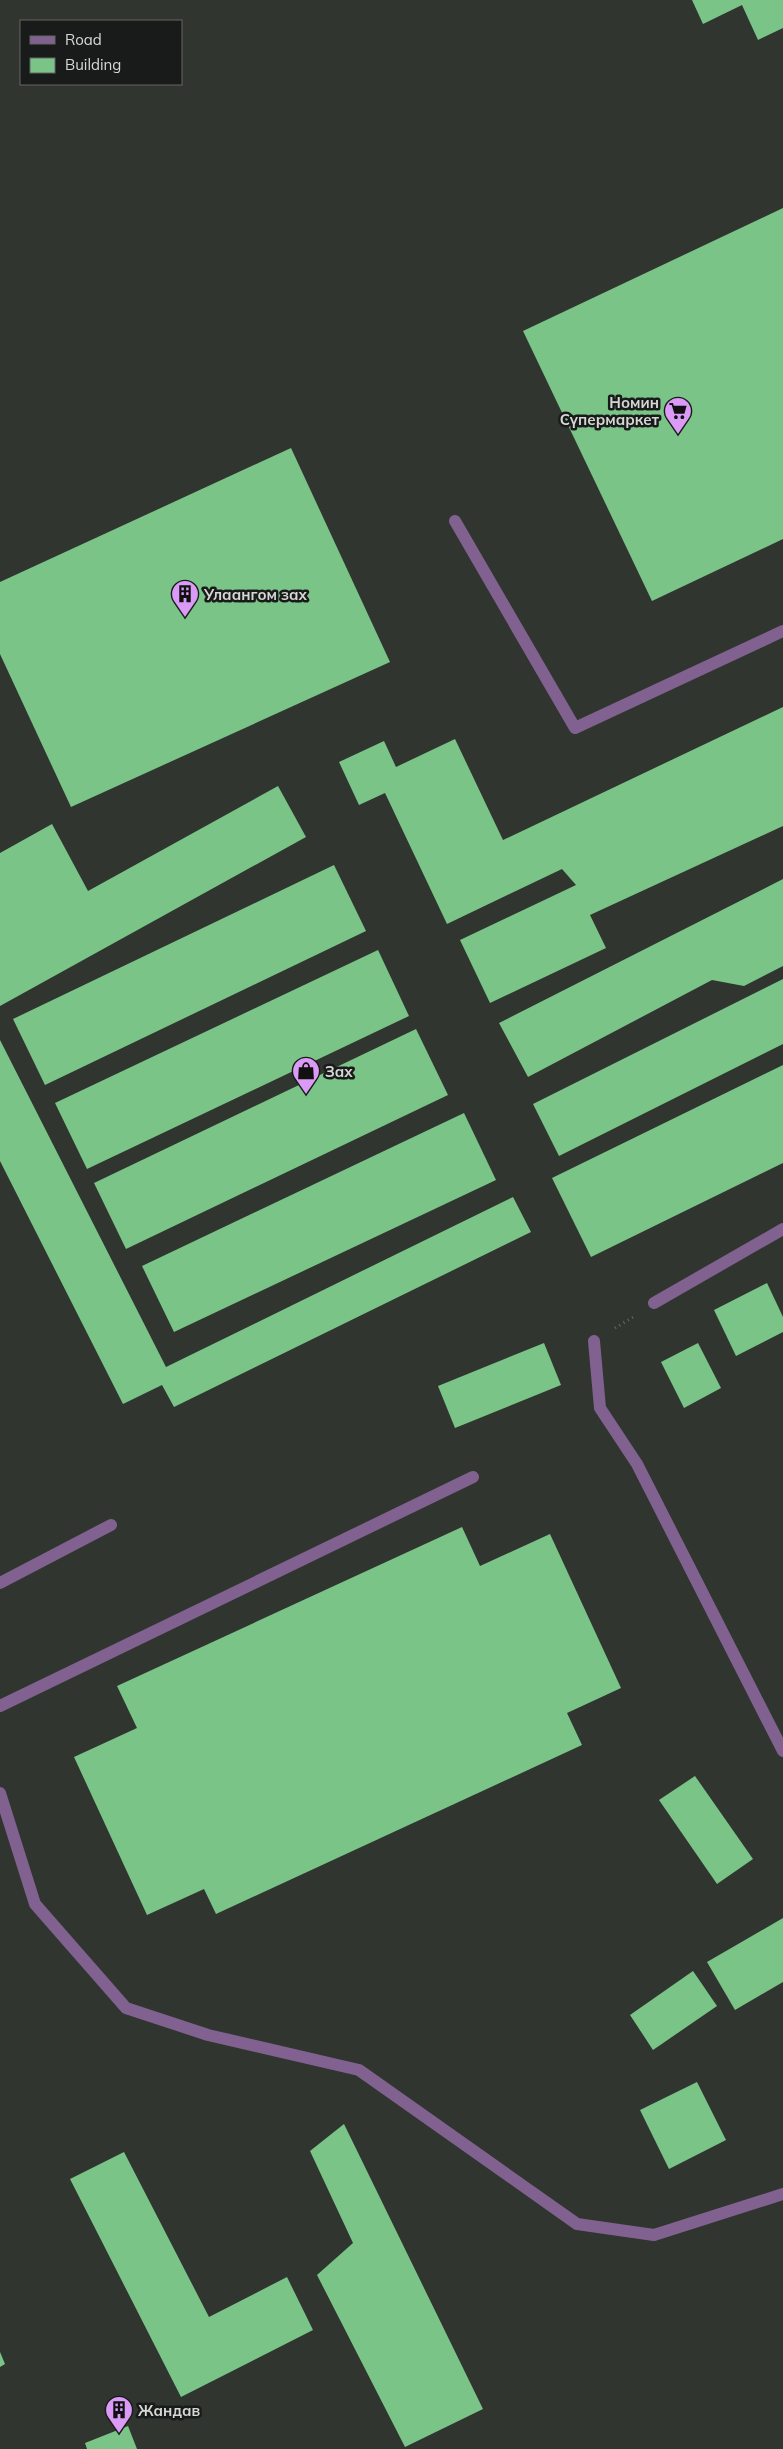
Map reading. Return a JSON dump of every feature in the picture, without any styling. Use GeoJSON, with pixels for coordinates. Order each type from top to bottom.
{"type":"FeatureCollection","features":[{"type":"Feature","properties":{"kind":"street"},"geometry":{"type":"LineString","coordinates":[[455,521],[575,728],[783,631]]}},
{"type":"Feature","properties":{"kind":"street"},"geometry":{"type":"LineString","coordinates":[[654,1303],[783,1229]]}},
{"type":"Feature","properties":{"kind":"street"},"geometry":{"type":"LineString","coordinates":[[594,1341],[600,1408],[637,1464],[783,1752]]}},
{"type":"Feature","properties":{"kind":"street"},"geometry":{"type":"LineString","coordinates":[[0,1706],[474,1477]]}},
{"type":"Feature","properties":{"kind":"street"},"geometry":{"type":"LineString","coordinates":[[0,1583],[111,1525]]}},
{"type":"Feature","properties":{"kind":"street"},"geometry":{"type":"LineString","coordinates":[[0,1793],[35,1904],[126,2008],[208,2035],[359,2070],[577,2224],[654,2235],[783,2194]]}},
{"type":"Feature","properties":{"kind":"path"},"geometry":{"type":"LineString","coordinates":[[594,1341],[654,1303]]}},
{"type":"Feature","properties":{"kind":"building"},"geometry":{"type":"Polygon","coordinates":[[[692,0],[783,0],[783,28],[758,40],[742,5],[703,24],[692,0]]]}},
{"type":"Feature","properties":{"kind":"building","name":"Номин Сүпермаркет"},"geometry":{"type":"Polygon","coordinates":[[[783,208],[783,539],[652,601],[523,331],[783,208]]]}},
{"type":"Feature","properties":{"kind":"building","name":"Улаангом зах"},"geometry":{"type":"Polygon","coordinates":[[[291,448],[390,662],[71,807],[0,654],[0,582],[291,448]]]}},
{"type":"Feature","properties":{"kind":"building"},"geometry":{"type":"Polygon","coordinates":[[[783,707],[783,826],[590,915],[606,948],[490,1003],[460,940],[576,885],[562,869],[447,924],[385,793],[359,805],[339,762],[384,741],[396,767],[455,739],[503,840],[783,707]]]}},
{"type":"Feature","properties":{"kind":"building"},"geometry":{"type":"Polygon","coordinates":[[[278,786],[306,837],[0,1006],[0,853],[52,824],[88,891],[278,786]]]}},
{"type":"Feature","properties":{"kind":"building"},"geometry":{"type":"Polygon","coordinates":[[[334,865],[366,931],[45,1085],[13,1019],[334,865]]]}},
{"type":"Feature","properties":{"kind":"building"},"geometry":{"type":"Polygon","coordinates":[[[783,879],[783,966],[744,986],[712,980],[528,1077],[499,1023],[783,879]]]}},
{"type":"Feature","properties":{"kind":"building"},"geometry":{"type":"Polygon","coordinates":[[[378,950],[409,1016],[87,1169],[55,1103],[378,950]]]}},
{"type":"Feature","properties":{"kind":"building"},"geometry":{"type":"Polygon","coordinates":[[[783,979],[783,1044],[559,1156],[533,1104],[783,979]]]}},
{"type":"Feature","properties":{"kind":"building"},"geometry":{"type":"Polygon","coordinates":[[[416,1029],[448,1095],[126,1249],[94,1183],[416,1029]]]}},
{"type":"Feature","properties":{"kind":"building"},"geometry":{"type":"Polygon","coordinates":[[[0,1040],[166,1367],[513,1197],[531,1232],[174,1407],[162,1385],[123,1404],[0,1161],[0,1040]]]}},
{"type":"Feature","properties":{"kind":"building"},"geometry":{"type":"Polygon","coordinates":[[[783,1065],[783,1163],[591,1257],[552,1178],[783,1065]]]}},
{"type":"Feature","properties":{"kind":"building"},"geometry":{"type":"Polygon","coordinates":[[[464,1113],[496,1180],[174,1332],[142,1266],[464,1113]]]}},
{"type":"Feature","properties":{"kind":"building"},"geometry":{"type":"Polygon","coordinates":[[[767,1283],[783,1317],[783,1332],[736,1356],[714,1310],[767,1283]]]}},
{"type":"Feature","properties":{"kind":"building"},"geometry":{"type":"Polygon","coordinates":[[[544,1343],[561,1385],[455,1428],[438,1386],[544,1343]]]}},
{"type":"Feature","properties":{"kind":"building"},"geometry":{"type":"Polygon","coordinates":[[[698,1343],[721,1388],[684,1408],[661,1362],[698,1343]]]}},
{"type":"Feature","properties":{"kind":"building"},"geometry":{"type":"Polygon","coordinates":[[[462,1527],[480,1566],[550,1534],[621,1688],[567,1713],[582,1745],[216,1914],[204,1889],[147,1915],[74,1757],[137,1728],[117,1686],[462,1527]]]}},
{"type":"Feature","properties":{"kind":"building"},"geometry":{"type":"Polygon","coordinates":[[[695,1776],[753,1859],[717,1884],[659,1800],[695,1776]]]}},
{"type":"Feature","properties":{"kind":"building"},"geometry":{"type":"Polygon","coordinates":[[[783,1918],[783,1982],[735,2010],[707,1962],[783,1918]]]}},
{"type":"Feature","properties":{"kind":"building"},"geometry":{"type":"Polygon","coordinates":[[[693,1971],[717,2006],[653,2050],[630,2015],[693,1971]]]}},
{"type":"Feature","properties":{"kind":"building"},"geometry":{"type":"Polygon","coordinates":[[[697,2082],[726,2140],[669,2169],[640,2110],[697,2082]]]}},
{"type":"Feature","properties":{"kind":"building"},"geometry":{"type":"Polygon","coordinates":[[[344,2124],[483,2409],[405,2447],[317,2275],[353,2243],[310,2151],[344,2124]]]}},
{"type":"Feature","properties":{"kind":"building"},"geometry":{"type":"Polygon","coordinates":[[[124,2152],[209,2317],[287,2277],[313,2330],[181,2397],[70,2179],[124,2152]]]}},
{"type":"Feature","properties":{"kind":"building"},"geometry":{"type":"Polygon","coordinates":[[[0,2352],[5,2364],[0,2367],[0,2352]]]}},
{"type":"Feature","properties":{"kind":"building","name":"Жандав"},"geometry":{"type":"Polygon","coordinates":[[[128,2426],[137,2449],[87,2449],[85,2443],[128,2426]]]}},
{"type":"Feature","properties":{"kind":"place","name":"Номин Сүпермаркет"},"geometry":{"type":"Point","coordinates":[678,435]}},
{"type":"Feature","properties":{"kind":"place","name":"Улаангом зах"},"geometry":{"type":"Point","coordinates":[185,618]}},
{"type":"Feature","properties":{"kind":"place","name":"Зах"},"geometry":{"type":"Point","coordinates":[306,1095]}},
{"type":"Feature","properties":{"kind":"place","name":"Жандав"},"geometry":{"type":"Point","coordinates":[119,2434]}}]}
